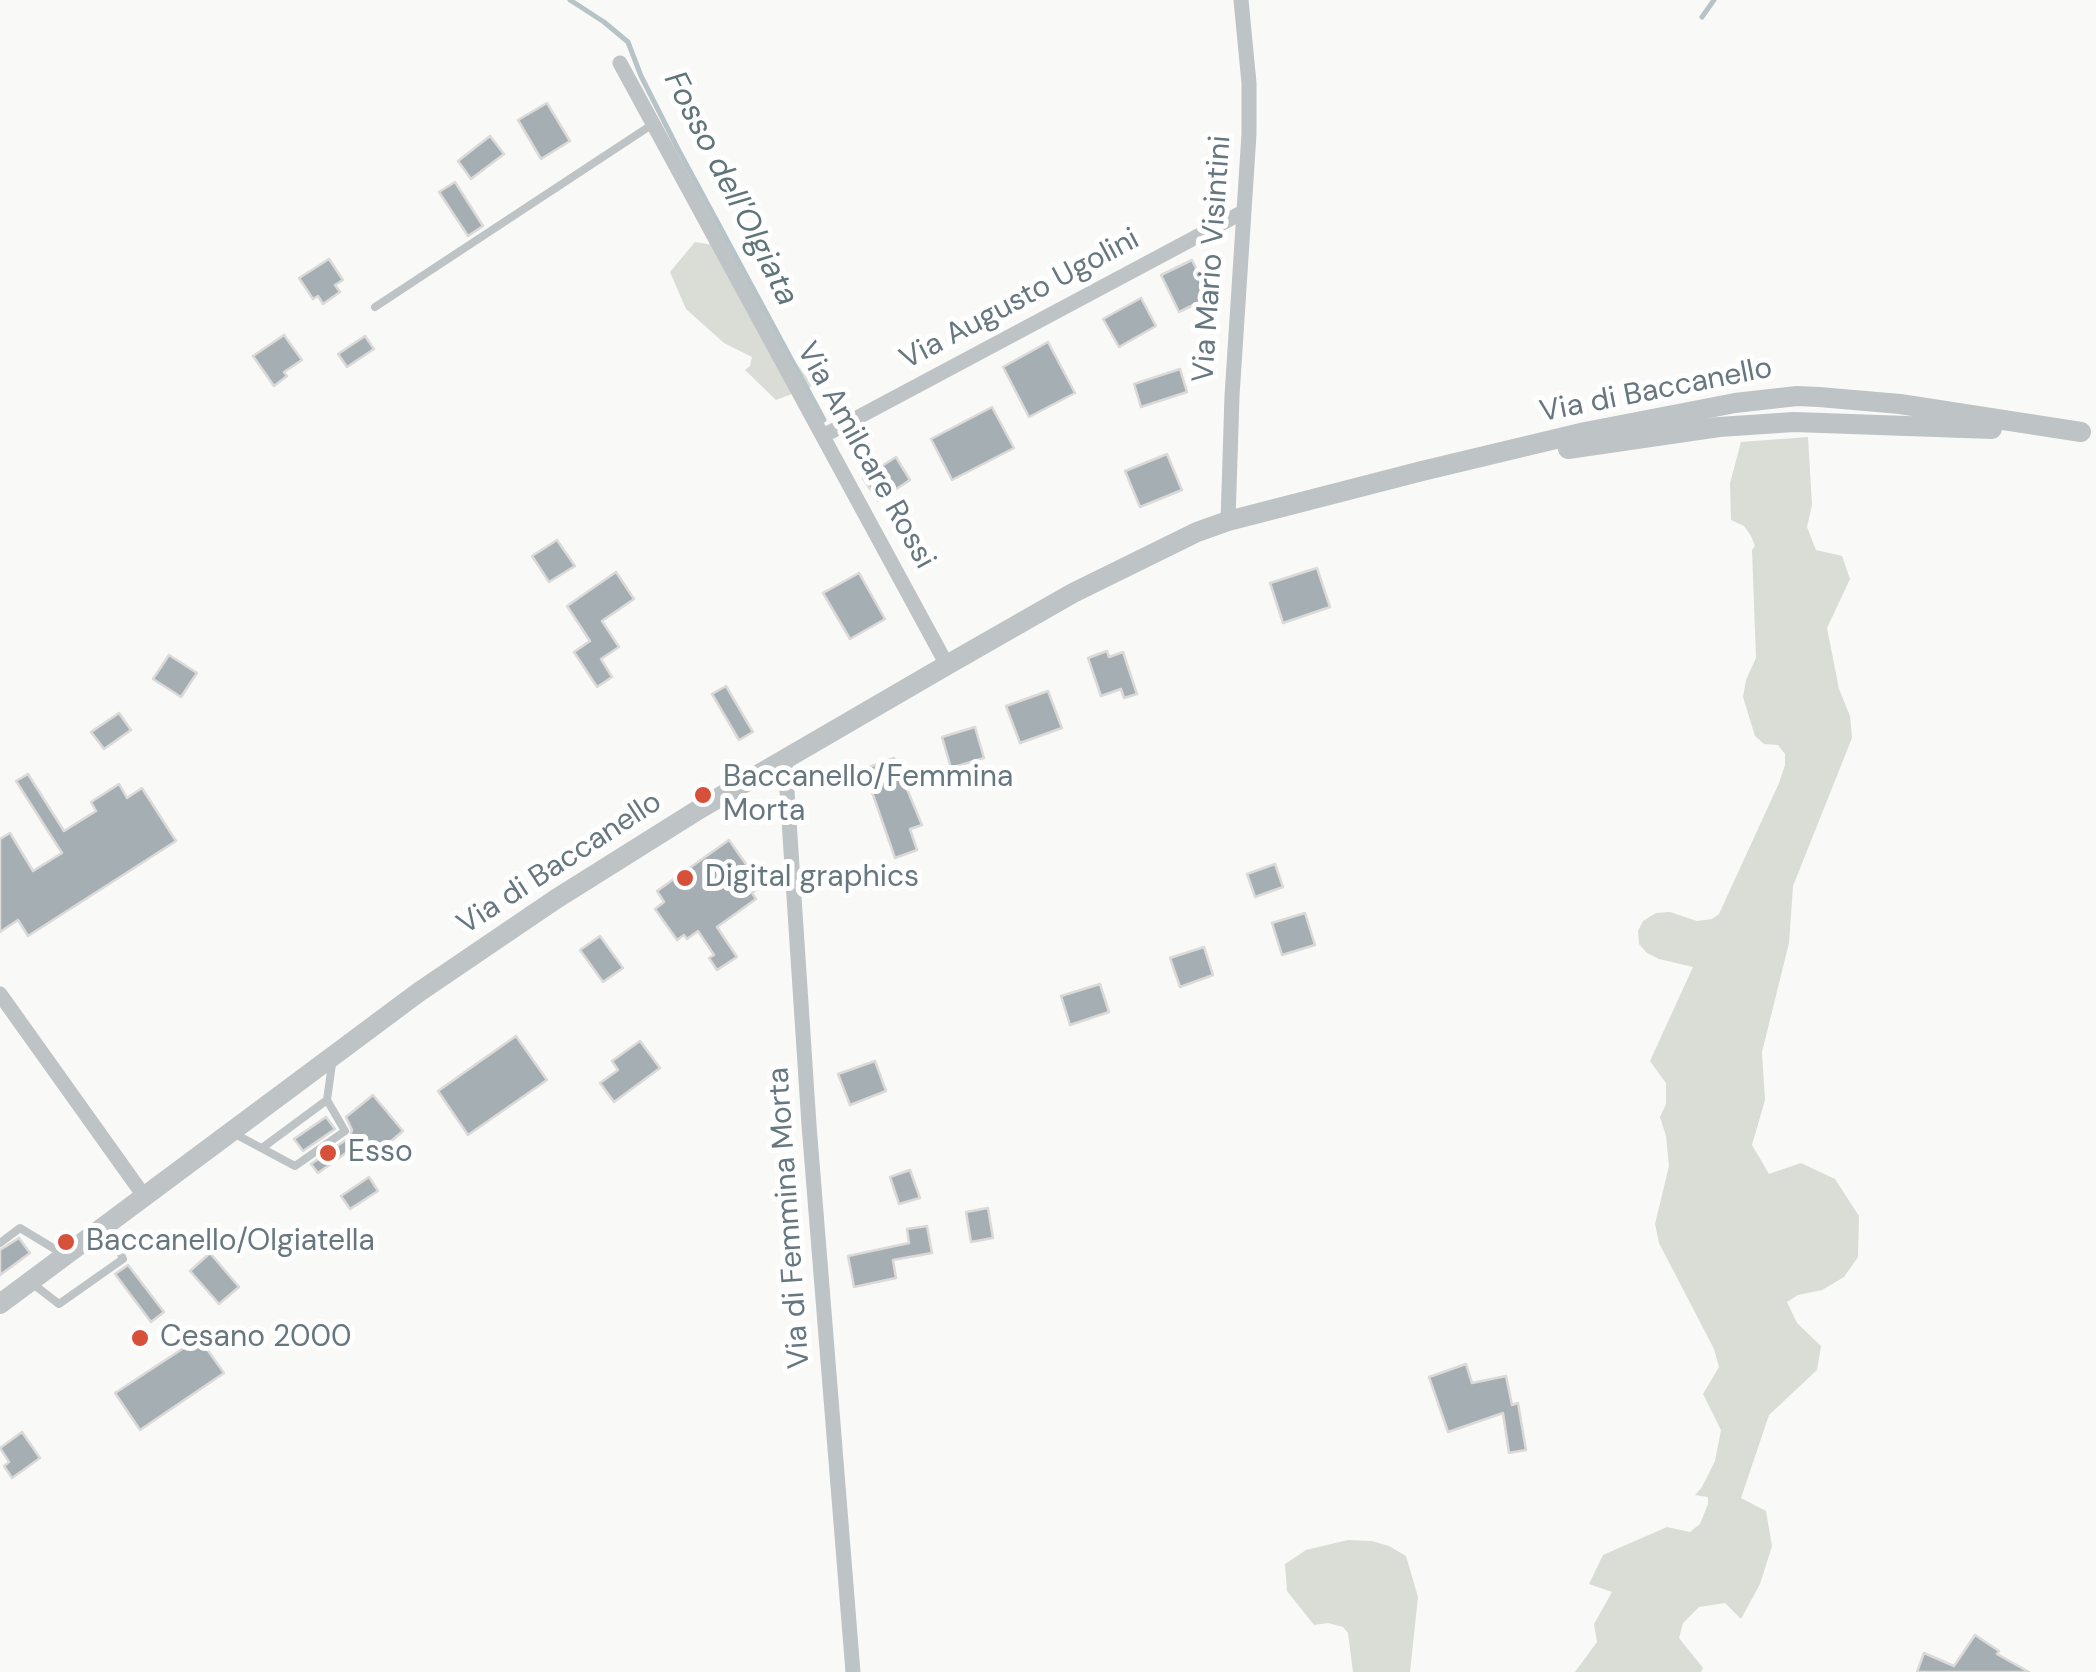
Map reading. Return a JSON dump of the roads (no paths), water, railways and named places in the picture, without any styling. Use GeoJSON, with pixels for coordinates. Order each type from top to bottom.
{"type":"FeatureCollection","features":[{"type":"Feature","properties":{"kind":"street","name":"Via Mario Visintini"},"geometry":{"type":"LineString","coordinates":[[1228,521],[1250,108],[1242,0]]}},
{"type":"Feature","properties":{"kind":"street","name":"Via Amilcare Rossi"},"geometry":{"type":"LineString","coordinates":[[620,63],[947,665]]}},
{"type":"Feature","properties":{"kind":"street","name":"Via Augusto Ugolini"},"geometry":{"type":"LineString","coordinates":[[822,436],[1244,212]]}},
{"type":"Feature","properties":{"kind":"street","name":"Via di Baccanello"},"geometry":{"type":"LineString","coordinates":[[0,1304],[419,992],[556,898],[701,808],[947,665],[1120,568],[1197,532],[1422,471],[1586,432],[1735,403],[1797,396],[1912,406],[2088,432]]}},
{"type":"Feature","properties":{"kind":"street","name":"Via di Baccanello"},"geometry":{"type":"LineString","coordinates":[[1422,471],[1742,425],[1794,422],[2088,432]]}},
{"type":"Feature","properties":{"kind":"street","name":"Via di Femmina Morta"},"geometry":{"type":"LineString","coordinates":[[785,760],[853,1672]]}},
{"type":"Feature","properties":{"kind":"street"},"geometry":{"type":"LineString","coordinates":[[0,994],[144,1196]]}},
{"type":"Feature","properties":{"kind":"lane"},"geometry":{"type":"LineString","coordinates":[[375,307],[654,124]]}},
{"type":"Feature","properties":{"kind":"lane"},"geometry":{"type":"LineString","coordinates":[[231,1132],[295,1166],[344,1130],[327,1100],[333,1056]]}},
{"type":"Feature","properties":{"kind":"lane"},"geometry":{"type":"LineString","coordinates":[[262,1148],[327,1100]]}},
{"type":"Feature","properties":{"kind":"lane"},"geometry":{"type":"LineString","coordinates":[[30,1281],[60,1304],[123,1259],[108,1223]]}},
{"type":"Feature","properties":{"kind":"lane"},"geometry":{"type":"LineString","coordinates":[[0,1243],[20,1228],[64,1255]]}},
{"type":"Feature","properties":{"kind":"waterway","name":"Fosso dell'Olgiata"},"geometry":{"type":"LineString","coordinates":[[570,0],[628,42],[678,149],[824,420]]}},
{"type":"Feature","properties":{"kind":"waterway"},"geometry":{"type":"LineString","coordinates":[[1702,17],[1714,0]]}},
{"type":"Feature","properties":{"kind":"place","name":"Baccanello/Femmina Morta"},"geometry":{"type":"Point","coordinates":[703,795]}},
{"type":"Feature","properties":{"kind":"place","name":"Digital graphics"},"geometry":{"type":"Point","coordinates":[685,878]}},
{"type":"Feature","properties":{"kind":"place","name":"Esso"},"geometry":{"type":"Point","coordinates":[328,1153]}},
{"type":"Feature","properties":{"kind":"place","name":"Baccanello/Olgiatella"},"geometry":{"type":"Point","coordinates":[66,1242]}},
{"type":"Feature","properties":{"kind":"place","name":"Cesano 2000"},"geometry":{"type":"Point","coordinates":[140,1338]}}]}
